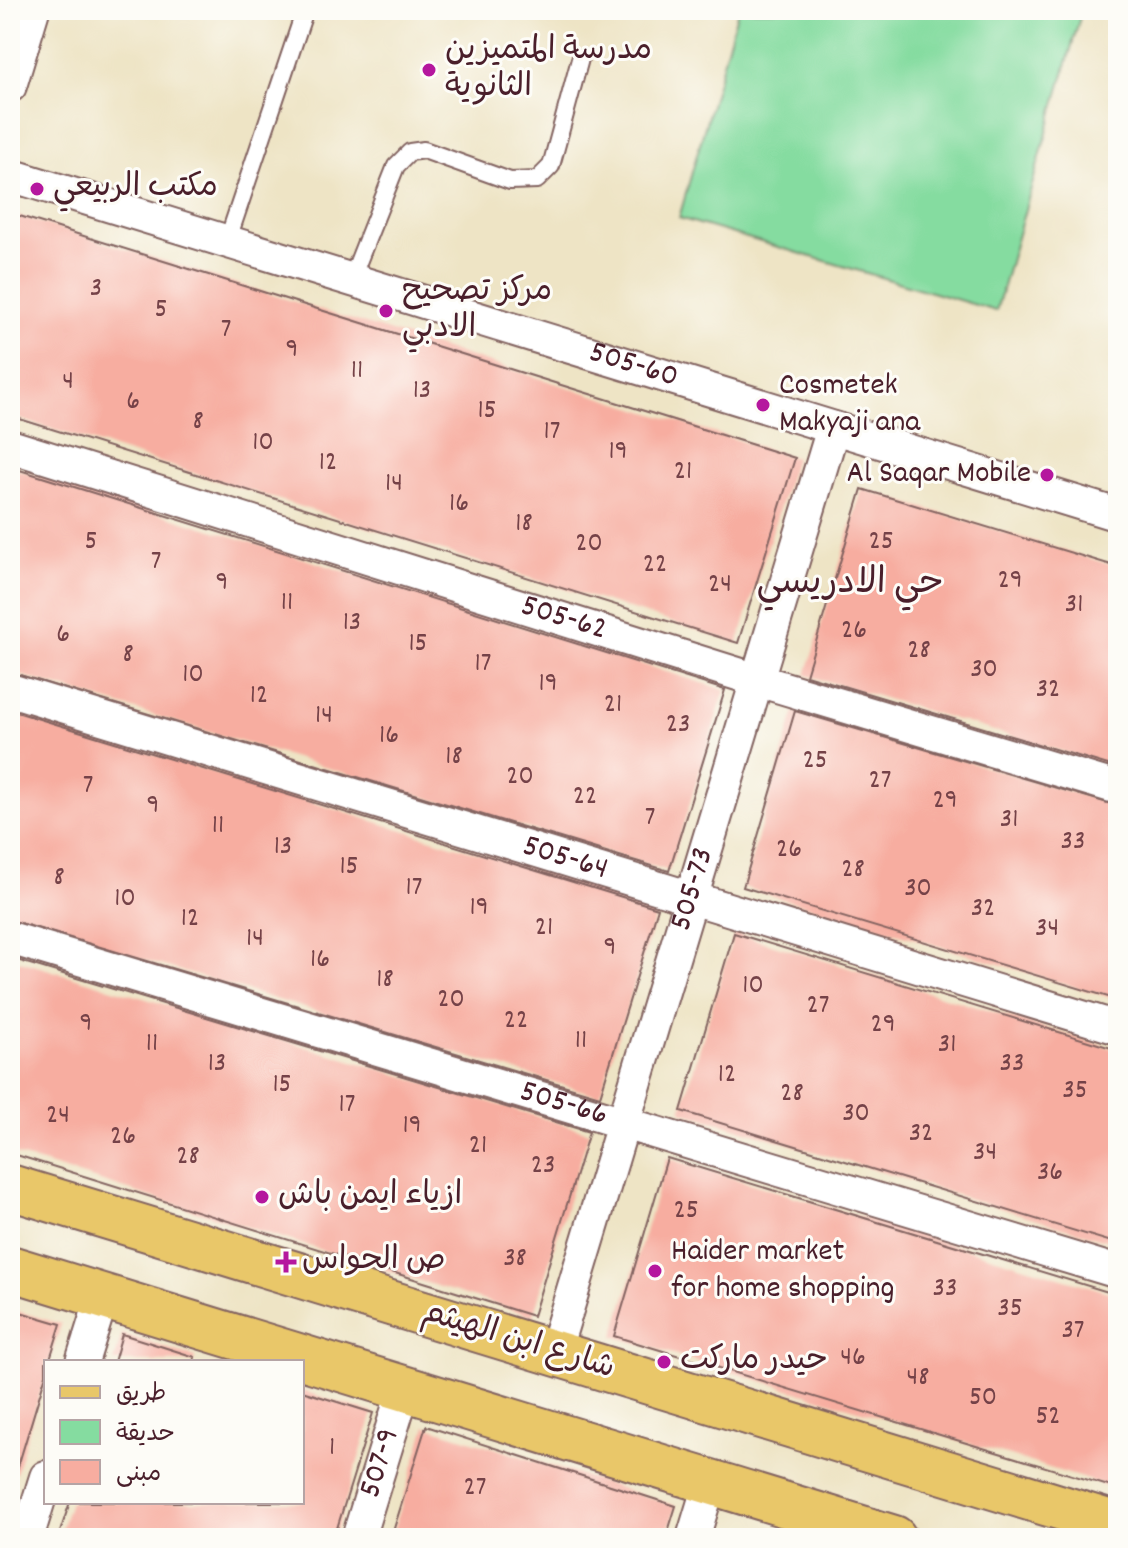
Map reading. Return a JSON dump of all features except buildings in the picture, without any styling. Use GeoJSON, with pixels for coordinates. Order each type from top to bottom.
{"type":"FeatureCollection","features":[{"type":"Feature","properties":{"kind":"main road","name":"شارع ابن الهيثم"},"geometry":{"type":"LineString","coordinates":[[10,1187],[1118,1525]]}},
{"type":"Feature","properties":{"kind":"main road"},"geometry":{"type":"LineString","coordinates":[[10,1268],[894,1538]]}},
{"type":"Feature","properties":{"kind":"street"},"geometry":{"type":"LineString","coordinates":[[10,86],[33,10]]}},
{"type":"Feature","properties":{"kind":"street","name":"505-60"},"geometry":{"type":"LineString","coordinates":[[10,175],[1118,515]]}},
{"type":"Feature","properties":{"kind":"street","name":"505-73"},"geometry":{"type":"LineString","coordinates":[[554,1353],[833,428]]}},
{"type":"Feature","properties":{"kind":"street","name":"505-62"},"geometry":{"type":"LineString","coordinates":[[10,446],[757,680],[1118,788]]}},
{"type":"Feature","properties":{"kind":"street","name":"505-64"},"geometry":{"type":"LineString","coordinates":[[10,690],[1118,1028]]}},
{"type":"Feature","properties":{"kind":"street","name":"505-66"},"geometry":{"type":"LineString","coordinates":[[10,938],[1118,1272]]}},
{"type":"Feature","properties":{"kind":"street"},"geometry":{"type":"LineString","coordinates":[[83,1360],[103,1295]]}},
{"type":"Feature","properties":{"kind":"street","name":"507-9"},"geometry":{"type":"LineString","coordinates":[[358,1538],[404,1389]]}},
{"type":"Feature","properties":{"kind":"street"},"geometry":{"type":"LineString","coordinates":[[693,1538],[710,1482]]}},
{"type":"Feature","properties":{"kind":"street"},"geometry":{"type":"LineString","coordinates":[[27,1538],[44,1483]]}},
{"type":"Feature","properties":{"kind":"lane"},"geometry":{"type":"LineString","coordinates":[[227,242],[305,10]]}},
{"type":"Feature","properties":{"kind":"lane"},"geometry":{"type":"LineString","coordinates":[[351,280],[396,166],[410,152],[424,150],[510,181],[537,180],[551,166],[580,59]]}},
{"type":"Feature","properties":{"kind":"green space"},"geometry":{"type":"Polygon","coordinates":[[[738,10],[1082,10],[996,311],[679,218],[738,10]]]}},
{"type":"Feature","properties":{"kind":"place","name":"مدرسة المتميزين الثانوية"},"geometry":{"type":"Point","coordinates":[429,70]}},
{"type":"Feature","properties":{"kind":"place","name":"مكتب الربيعي"},"geometry":{"type":"Point","coordinates":[37,189]}},
{"type":"Feature","properties":{"kind":"place","name":"مركز تصحيح الادبي"},"geometry":{"type":"Point","coordinates":[386,311]}},
{"type":"Feature","properties":{"kind":"place","name":"Cosmetek Makyaji ana"},"geometry":{"type":"Point","coordinates":[763,405]}},
{"type":"Feature","properties":{"kind":"place","name":"Al Saqar Mobile"},"geometry":{"type":"Point","coordinates":[1047,475]}},
{"type":"Feature","properties":{"kind":"place","name":"ازياء ايمن باش"},"geometry":{"type":"Point","coordinates":[262,1197]}},
{"type":"Feature","properties":{"kind":"place","name":"ص الحواس"},"geometry":{"type":"Point","coordinates":[286,1262]}},
{"type":"Feature","properties":{"kind":"place","name":"Haider market for home shopping"},"geometry":{"type":"Point","coordinates":[655,1271]}},
{"type":"Feature","properties":{"kind":"place","name":"حيدر ماركت"},"geometry":{"type":"Point","coordinates":[664,1362]}},
{"type":"Feature","properties":{"kind":"district","name":"حي الادريسي"},"geometry":{"type":"Point","coordinates":[850,585]}}]}
